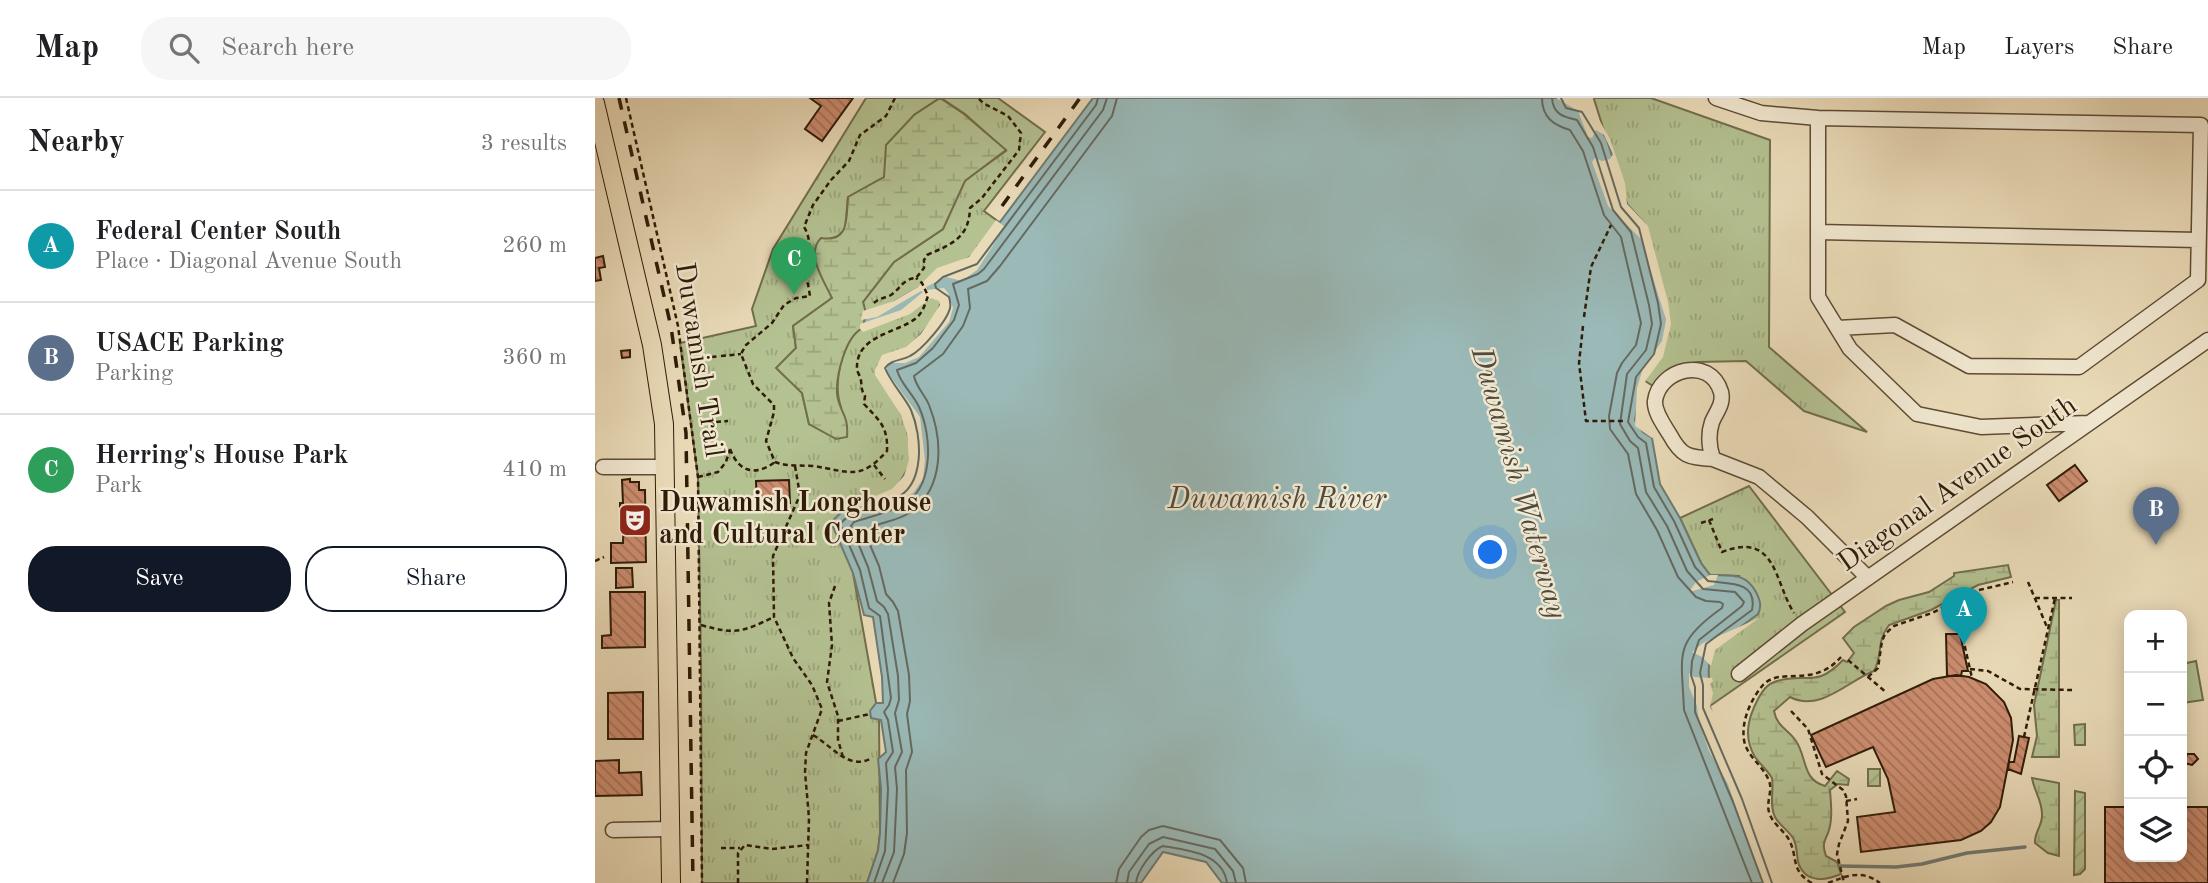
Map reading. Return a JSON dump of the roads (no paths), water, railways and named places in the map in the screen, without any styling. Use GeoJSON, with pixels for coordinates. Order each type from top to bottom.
{"type":"FeatureCollection","features":[{"type":"Feature","properties":{"kind":"main road"},"geometry":{"type":"LineString","coordinates":[[595,103],[660,386],[664,467],[671,883]]}},
{"type":"Feature","properties":{"kind":"street"},"geometry":{"type":"LineString","coordinates":[[1716,98],[1761,113],[1818,118],[2204,125],[2198,280],[2079,367],[1969,366],[1895,325],[1837,328]]}},
{"type":"Feature","properties":{"kind":"street"},"geometry":{"type":"LineString","coordinates":[[1818,118],[1818,297],[1850,349],[1917,414],[1981,427],[2090,423]]}},
{"type":"Feature","properties":{"kind":"street"},"geometry":{"type":"LineString","coordinates":[[1818,232],[2198,240]]}},
{"type":"Feature","properties":{"kind":"street","name":"Diagonal Avenue South"},"geometry":{"type":"LineString","coordinates":[[1739,674],[1802,624],[2208,340]]}},
{"type":"Feature","properties":{"kind":"street"},"geometry":{"type":"LineString","coordinates":[[1713,458],[1709,447],[1711,424],[1721,406],[1721,392],[1712,377],[1701,369],[1686,370],[1672,377],[1660,388],[1655,402],[1659,416],[1677,448],[1689,457],[1713,458],[1759,477],[1807,517],[1868,578]]}},
{"type":"Feature","properties":{"kind":"street"},"geometry":{"type":"LineString","coordinates":[[603,467],[664,467]]}},
{"type":"Feature","properties":{"kind":"street"},"geometry":{"type":"LineString","coordinates":[[614,830],[670,829]]}},
{"type":"Feature","properties":{"kind":"water","name":"Duwamish River"},"geometry":{"type":"Polygon","coordinates":[[[1093,98],[1566,98],[1586,104],[1607,140],[1627,204],[1645,224],[1668,325],[1660,358],[1642,379],[1635,420],[1643,432],[1652,438],[1660,484],[1701,563],[1710,575],[1737,576],[1747,581],[1759,600],[1758,614],[1712,648],[1709,671],[1710,707],[1780,883],[1222,883],[1206,862],[1163,852],[1141,883],[867,883],[878,850],[880,833],[881,789],[878,759],[886,752],[881,720],[871,718],[870,711],[876,703],[883,703],[882,677],[873,617],[864,615],[853,573],[831,522],[846,508],[894,492],[912,461],[911,434],[878,365],[907,350],[941,311],[942,299],[931,295],[909,311],[863,328],[866,313],[878,311],[979,250],[1093,98]]]}},
{"type":"Feature","properties":{"kind":"waterway"},"geometry":{"type":"LineString","coordinates":[[1839,866],[1896,867],[1967,853],[2025,847]]}},
{"type":"Feature","properties":{"kind":"railway"},"geometry":{"type":"LineString","coordinates":[[619,98],[671,327],[686,433],[693,883]]}},
{"type":"Feature","properties":{"kind":"railway"},"geometry":{"type":"LineString","coordinates":[[1002,206],[1080,98]]}},
{"type":"Feature","properties":{"kind":"place","name":"Herring's House Park"},"geometry":{"type":"Point","coordinates":[794,295]}},
{"type":"Feature","properties":{"kind":"place","name":"Duwamish Longhouse and Cultural Center"},"geometry":{"type":"Point","coordinates":[635,520]}},
{"type":"Feature","properties":{"kind":"place","name":"USACE Parking"},"geometry":{"type":"Point","coordinates":[2156,545]}},
{"type":"Feature","properties":{"kind":"place","name":"Federal Center South"},"geometry":{"type":"Point","coordinates":[1964,645]}},
{"type":"Feature","properties":{"kind":"water label","name":"Duwamish Waterway"},"geometry":{"type":"Point","coordinates":[1518,483]}}]}
